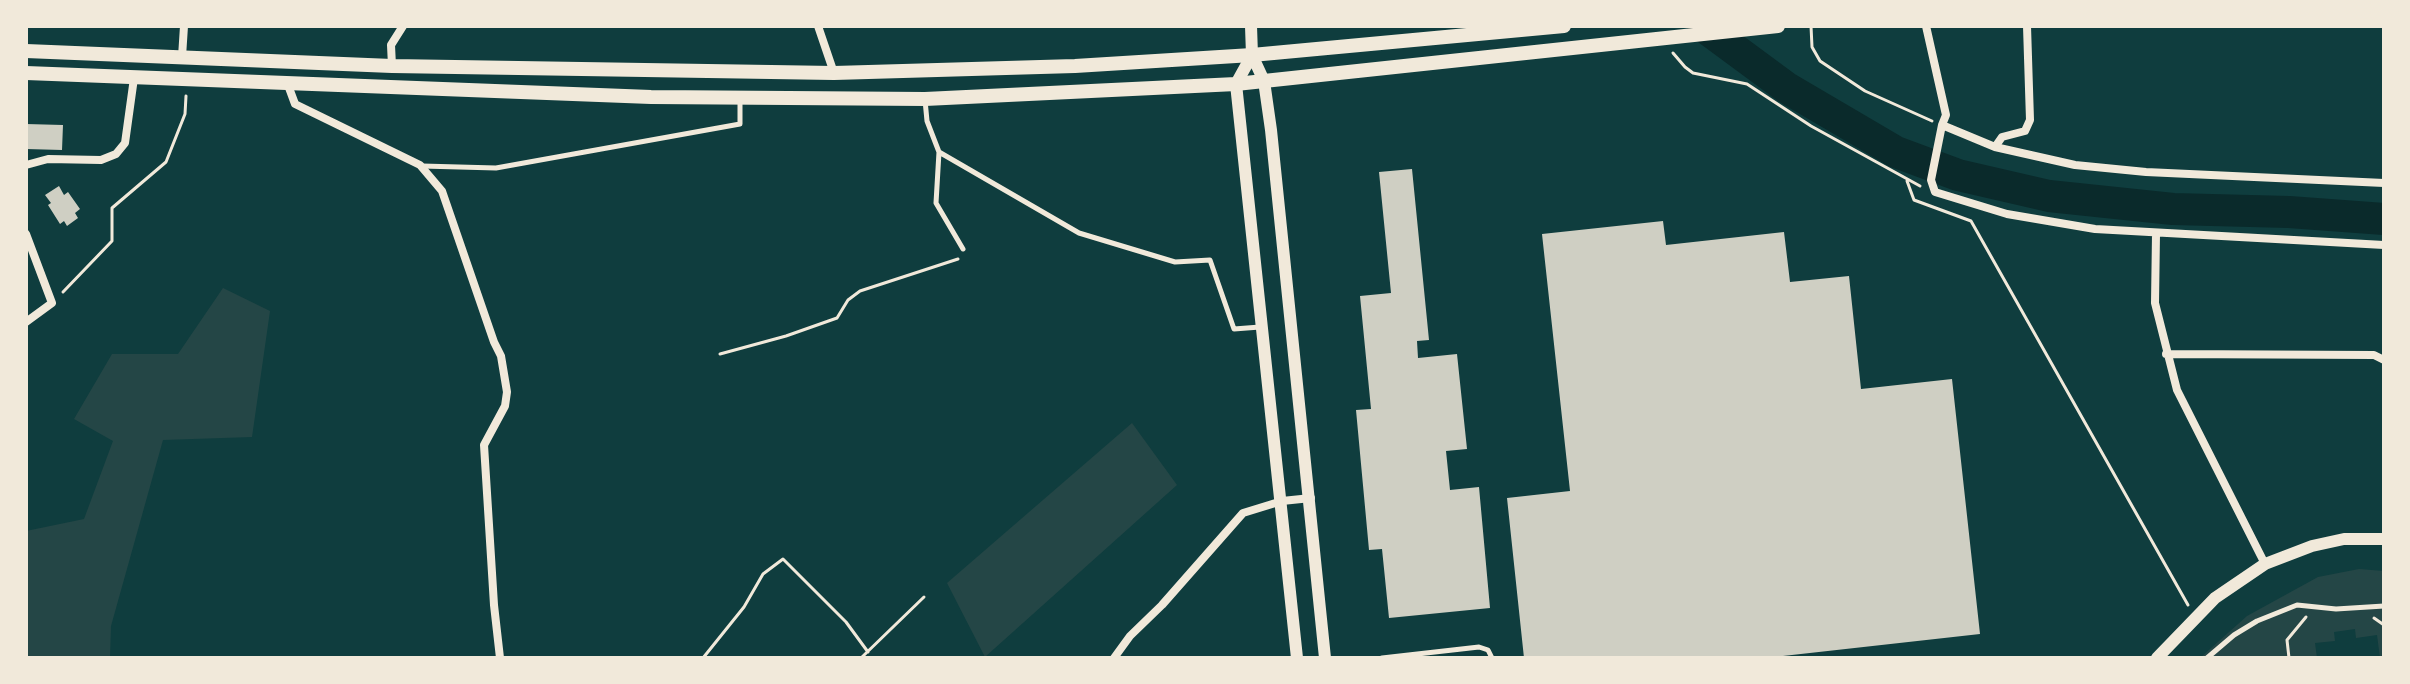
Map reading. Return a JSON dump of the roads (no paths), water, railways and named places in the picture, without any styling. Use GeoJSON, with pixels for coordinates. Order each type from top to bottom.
{"type":"FeatureCollection","features":[{"type":"Feature","properties":{"kind":"main road"},"geometry":{"type":"LineString","coordinates":[[1564,26],[1252,55],[1034,68],[834,73],[392,66],[29,51],[28,73],[740,100],[925,99],[1236,84],[1775,26]]}},
{"type":"Feature","properties":{"kind":"street"},"geometry":{"type":"LineString","coordinates":[[182,57],[184,26]]}},
{"type":"Feature","properties":{"kind":"street"},"geometry":{"type":"LineString","coordinates":[[392,66],[391,45],[403,26]]}},
{"type":"Feature","properties":{"kind":"street"},"geometry":{"type":"LineString","coordinates":[[818,26],[834,73]]}},
{"type":"Feature","properties":{"kind":"street"},"geometry":{"type":"LineString","coordinates":[[1251,26],[1252,55],[1264,81],[1311,498],[1325,658]]}},
{"type":"Feature","properties":{"kind":"street"},"geometry":{"type":"LineString","coordinates":[[1926,26],[1946,115],[1931,180],[1935,192],[2007,214],[2095,229],[2384,245]]}},
{"type":"Feature","properties":{"kind":"street"},"geometry":{"type":"LineString","coordinates":[[1995,147],[2002,137],[2025,131],[2030,120],[2027,26]]}},
{"type":"Feature","properties":{"kind":"street"},"geometry":{"type":"LineString","coordinates":[[1252,55],[1236,84],[1297,658]]}},
{"type":"Feature","properties":{"kind":"street"},"geometry":{"type":"LineString","coordinates":[[26,165],[48,159],[101,160],[116,154],[125,143],[134,78]]}},
{"type":"Feature","properties":{"kind":"street"},"geometry":{"type":"LineString","coordinates":[[288,85],[295,104],[420,165],[442,191],[501,356],[507,392],[505,406],[484,445],[500,658]]}},
{"type":"Feature","properties":{"kind":"street"},"geometry":{"type":"LineString","coordinates":[[1942,128],[1995,147],[2075,165],[2384,183]]}},
{"type":"Feature","properties":{"kind":"street"},"geometry":{"type":"LineString","coordinates":[[26,234],[52,303],[26,322]]}},
{"type":"Feature","properties":{"kind":"street"},"geometry":{"type":"LineString","coordinates":[[2156,234],[2155,303],[2177,390],[2265,564]]}},
{"type":"Feature","properties":{"kind":"street"},"geometry":{"type":"LineString","coordinates":[[2166,354],[2374,355],[2384,360]]}},
{"type":"Feature","properties":{"kind":"street"},"geometry":{"type":"LineString","coordinates":[[1114,658],[1130,636],[1162,605],[1243,513],[1282,501],[1311,498]]}},
{"type":"Feature","properties":{"kind":"street"},"geometry":{"type":"LineString","coordinates":[[2157,658],[2215,598],[2265,564],[2312,546],[2344,539],[2384,539]]}},
{"type":"Feature","properties":{"kind":"lane"},"geometry":{"type":"LineString","coordinates":[[925,99],[927,121],[939,152],[936,203],[963,249]]}},
{"type":"Feature","properties":{"kind":"lane"},"geometry":{"type":"LineString","coordinates":[[420,165],[496,168],[740,124],[740,100]]}},
{"type":"Feature","properties":{"kind":"lane"},"geometry":{"type":"LineString","coordinates":[[939,152],[1079,233],[1175,262],[1210,260],[1234,329],[1262,327]]}},
{"type":"Feature","properties":{"kind":"lane"},"geometry":{"type":"LineString","coordinates":[[2207,658],[2234,635],[2278,611],[2297,605],[2318,609],[2384,606]]}},
{"type":"Feature","properties":{"kind":"lane"},"geometry":{"type":"LineString","coordinates":[[1382,658],[1479,647],[1488,650],[1492,658]]}},
{"type":"Feature","properties":{"kind":"waterway"},"geometry":{"type":"LineString","coordinates":[[1703,26],[1787,88],[1896,152],[1958,175],[2049,196],[2173,209],[2289,212],[2384,219]]}}]}
